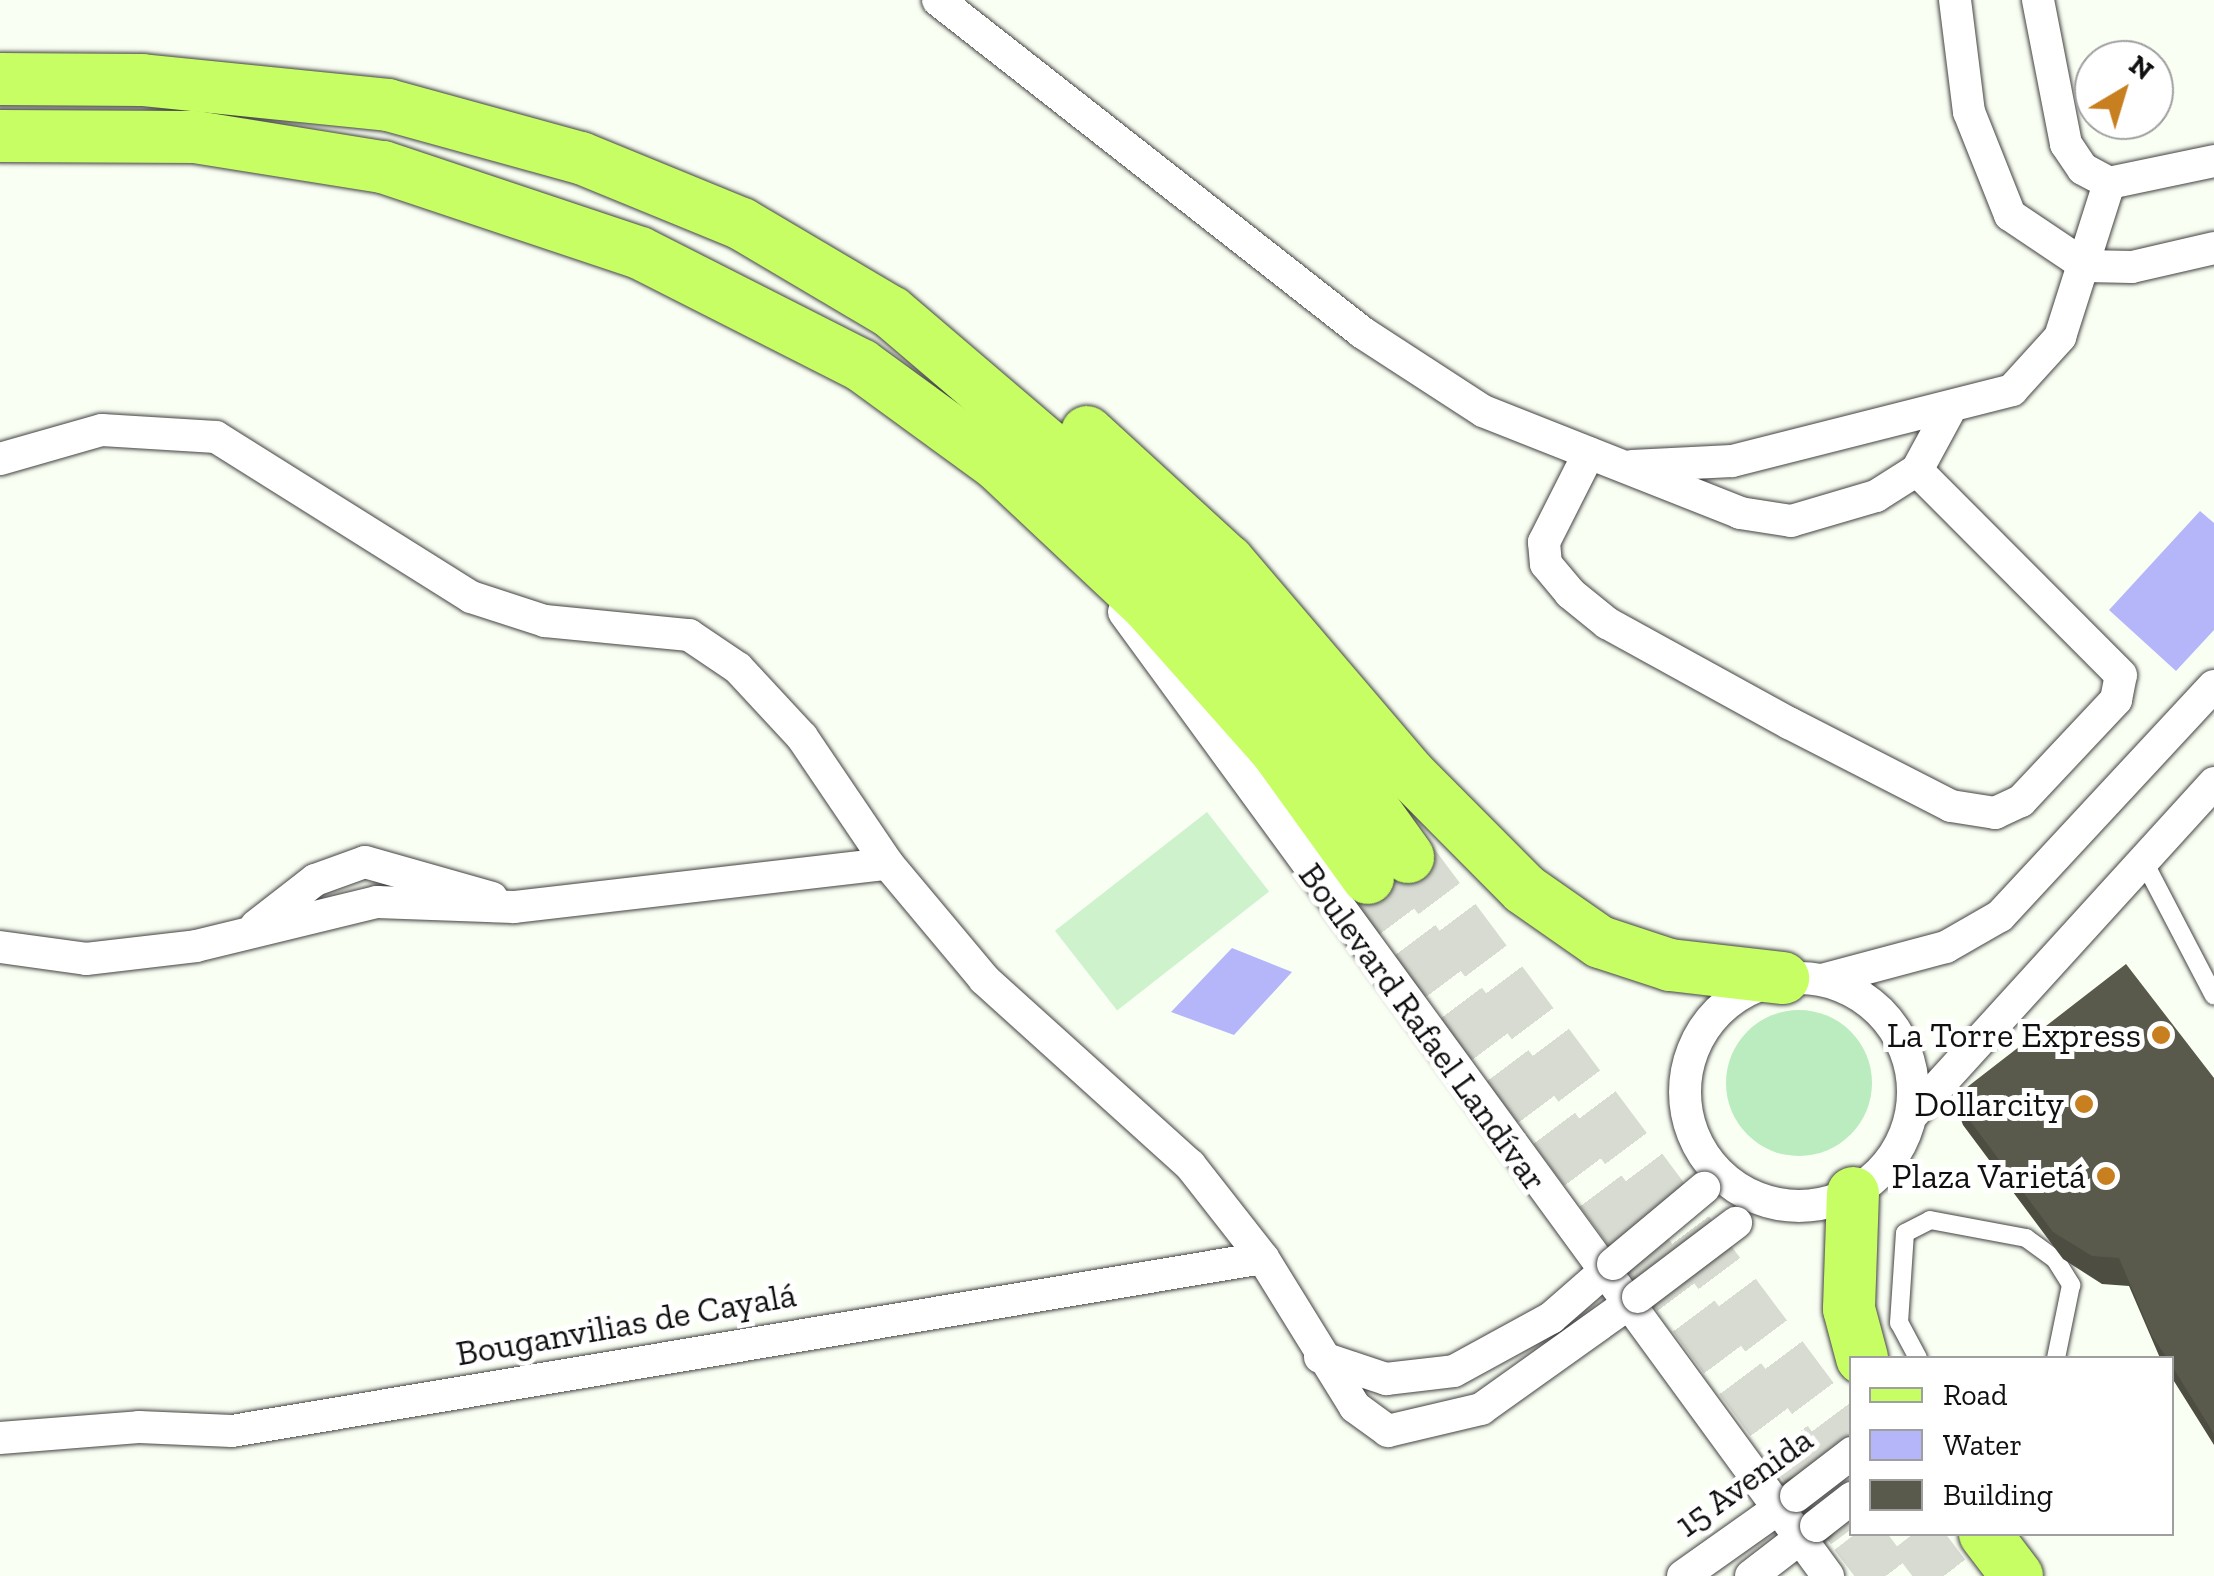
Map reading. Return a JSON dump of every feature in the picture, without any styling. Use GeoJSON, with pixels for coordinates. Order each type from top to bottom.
{"type":"FeatureCollection","features":[{"type":"Feature","properties":{"kind":"main road","name":"Boulevard Rafael Landívar"},"geometry":{"type":"LineString","coordinates":[[0,79],[142,80],[388,105],[581,158],[742,224],[891,312],[1102,492],[1309,719],[1388,868],[1052,511],[861,365],[566,224],[383,167],[246,142],[0,136]]}},
{"type":"Feature","properties":{"kind":"main road"},"geometry":{"type":"LineString","coordinates":[[891,312],[968,344],[1160,496],[1524,889],[1600,942],[1670,966],[1802,979]]}},
{"type":"Feature","properties":{"kind":"main road"},"geometry":{"type":"LineString","coordinates":[[1853,1194],[1848,1282],[1862,1356]]}},
{"type":"Feature","properties":{"kind":"main road"},"geometry":{"type":"LineString","coordinates":[[1987,1536],[2017,1576]]}},
{"type":"Feature","properties":{"kind":"street"},"geometry":{"type":"LineString","coordinates":[[914,0],[946,7],[1364,333],[1483,410],[1622,467],[1740,513],[1790,521],[1876,496],[1916,470],[1948,414]]}},
{"type":"Feature","properties":{"kind":"street"},"geometry":{"type":"LineString","coordinates":[[1955,0],[1953,42],[1983,166],[2010,215],[2086,266],[2132,267],[2214,248]]}},
{"type":"Feature","properties":{"kind":"street"},"geometry":{"type":"LineString","coordinates":[[2038,0],[2066,144],[2109,183]]}},
{"type":"Feature","properties":{"kind":"street"},"geometry":{"type":"LineString","coordinates":[[2109,183],[2214,161]]}},
{"type":"Feature","properties":{"kind":"street"},"geometry":{"type":"LineString","coordinates":[[1622,467],[1732,460],[1984,404],[2043,366],[2086,266],[2109,183]]}},
{"type":"Feature","properties":{"kind":"street"},"geometry":{"type":"LineString","coordinates":[[0,459],[102,430],[216,438],[471,597],[545,621],[689,636],[738,668],[802,737],[888,864],[984,979],[1190,1165],[1262,1258],[1320,1357],[1364,1415],[1406,1432],[1494,1401],[1746,1211],[1822,1204],[1853,1194],[1900,1147],[1912,1115],[2214,784]]}},
{"type":"Feature","properties":{"kind":"street"},"geometry":{"type":"LineString","coordinates":[[1589,453],[1544,542],[1546,564],[1570,592],[1606,623],[1789,723],[1951,806],[1995,813],[2021,802],[2116,700],[2121,675],[1916,470]]}},
{"type":"Feature","properties":{"kind":"street","name":"Boulevard Rafael Landívar"},"geometry":{"type":"LineString","coordinates":[[1052,511],[1607,1269],[1787,1503],[1808,1532],[1828,1576]]}},
{"type":"Feature","properties":{"kind":"street"},"geometry":{"type":"LineString","coordinates":[[1746,1211],[1710,1179],[1692,1130],[1688,1064],[1723,1007],[1802,979],[1946,948],[2000,916],[2214,686]]}},
{"type":"Feature","properties":{"kind":"street"},"geometry":{"type":"LineString","coordinates":[[0,947],[86,958],[377,902],[514,907],[888,864]]}},
{"type":"Feature","properties":{"kind":"street"},"geometry":{"type":"LineString","coordinates":[[1802,979],[1856,993],[1903,1045],[1912,1115]]}},
{"type":"Feature","properties":{"kind":"street"},"geometry":{"type":"LineString","coordinates":[[1320,1357],[1386,1378],[1454,1371],[1551,1318],[1710,1179]]}},
{"type":"Feature","properties":{"kind":"street","name":"Bouganvilias de Cayalá"},"geometry":{"type":"LineString","coordinates":[[0,1438],[138,1426],[232,1431],[1262,1258]]}},
{"type":"Feature","properties":{"kind":"street","name":"15 Avenida"},"geometry":{"type":"LineString","coordinates":[[1683,1576],[1849,1455]]}},
{"type":"Feature","properties":{"kind":"street"},"geometry":{"type":"LineString","coordinates":[[1751,1576],[1849,1500]]}},
{"type":"Feature","properties":{"kind":"lane"},"geometry":{"type":"LineString","coordinates":[[2143,860],[2214,996]]}},
{"type":"Feature","properties":{"kind":"lane"},"geometry":{"type":"LineString","coordinates":[[1917,1356],[1899,1322],[1905,1233],[1930,1220],[2026,1238],[2066,1271],[2071,1285],[2056,1356]]}},
{"type":"Feature","properties":{"kind":"green space"},"geometry":{"type":"Polygon","coordinates":[[[1207,812],[1269,892],[1117,1010],[1055,931],[1207,812]]]}},
{"type":"Feature","properties":{"kind":"green space"},"geometry":{"type":"Polygon","coordinates":[[[1799,1010],[1827,1016],[1850,1032],[1866,1055],[1872,1083],[1866,1111],[1850,1134],[1827,1150],[1799,1156],[1771,1150],[1748,1134],[1732,1111],[1726,1083],[1732,1055],[1748,1032],[1771,1016],[1799,1010]]]}},
{"type":"Feature","properties":{"kind":"water"},"geometry":{"type":"Polygon","coordinates":[[[2200,511],[2214,523],[2214,630],[2176,671],[2109,610],[2200,511]]]}},
{"type":"Feature","properties":{"kind":"water"},"geometry":{"type":"Polygon","coordinates":[[[1232,948],[1292,972],[1234,1035],[1171,1012],[1232,948]]]}},
{"type":"Feature","properties":{"kind":"building","name":"Plaza Varietá"},"geometry":{"type":"Polygon","coordinates":[[[2126,964],[2214,1078],[2214,1434],[2174,1369],[2174,1356],[2166,1356],[2152,1336],[2119,1258],[2092,1256],[2053,1232],[1953,1098],[2126,964]]]}},
{"type":"Feature","properties":{"kind":"tunnel"},"geometry":{"type":"LineString","coordinates":[[1408,857],[1849,1447]]}},
{"type":"Feature","properties":{"kind":"tunnel"},"geometry":{"type":"LineString","coordinates":[[1368,878],[1849,1525]]}},
{"type":"Feature","properties":{"kind":"tunnel"},"geometry":{"type":"LineString","coordinates":[[1857,1536],[1887,1576]]}},
{"type":"Feature","properties":{"kind":"tunnel"},"geometry":{"type":"LineString","coordinates":[[1915,1536],[1945,1576]]}},
{"type":"Feature","properties":{"kind":"place","name":"La Torre Express"},"geometry":{"type":"Point","coordinates":[2161,1035]}},
{"type":"Feature","properties":{"kind":"place","name":"Dollarcity"},"geometry":{"type":"Point","coordinates":[2084,1104]}},
{"type":"Feature","properties":{"kind":"place","name":"Plaza Varietá"},"geometry":{"type":"Point","coordinates":[2106,1176]}}]}
